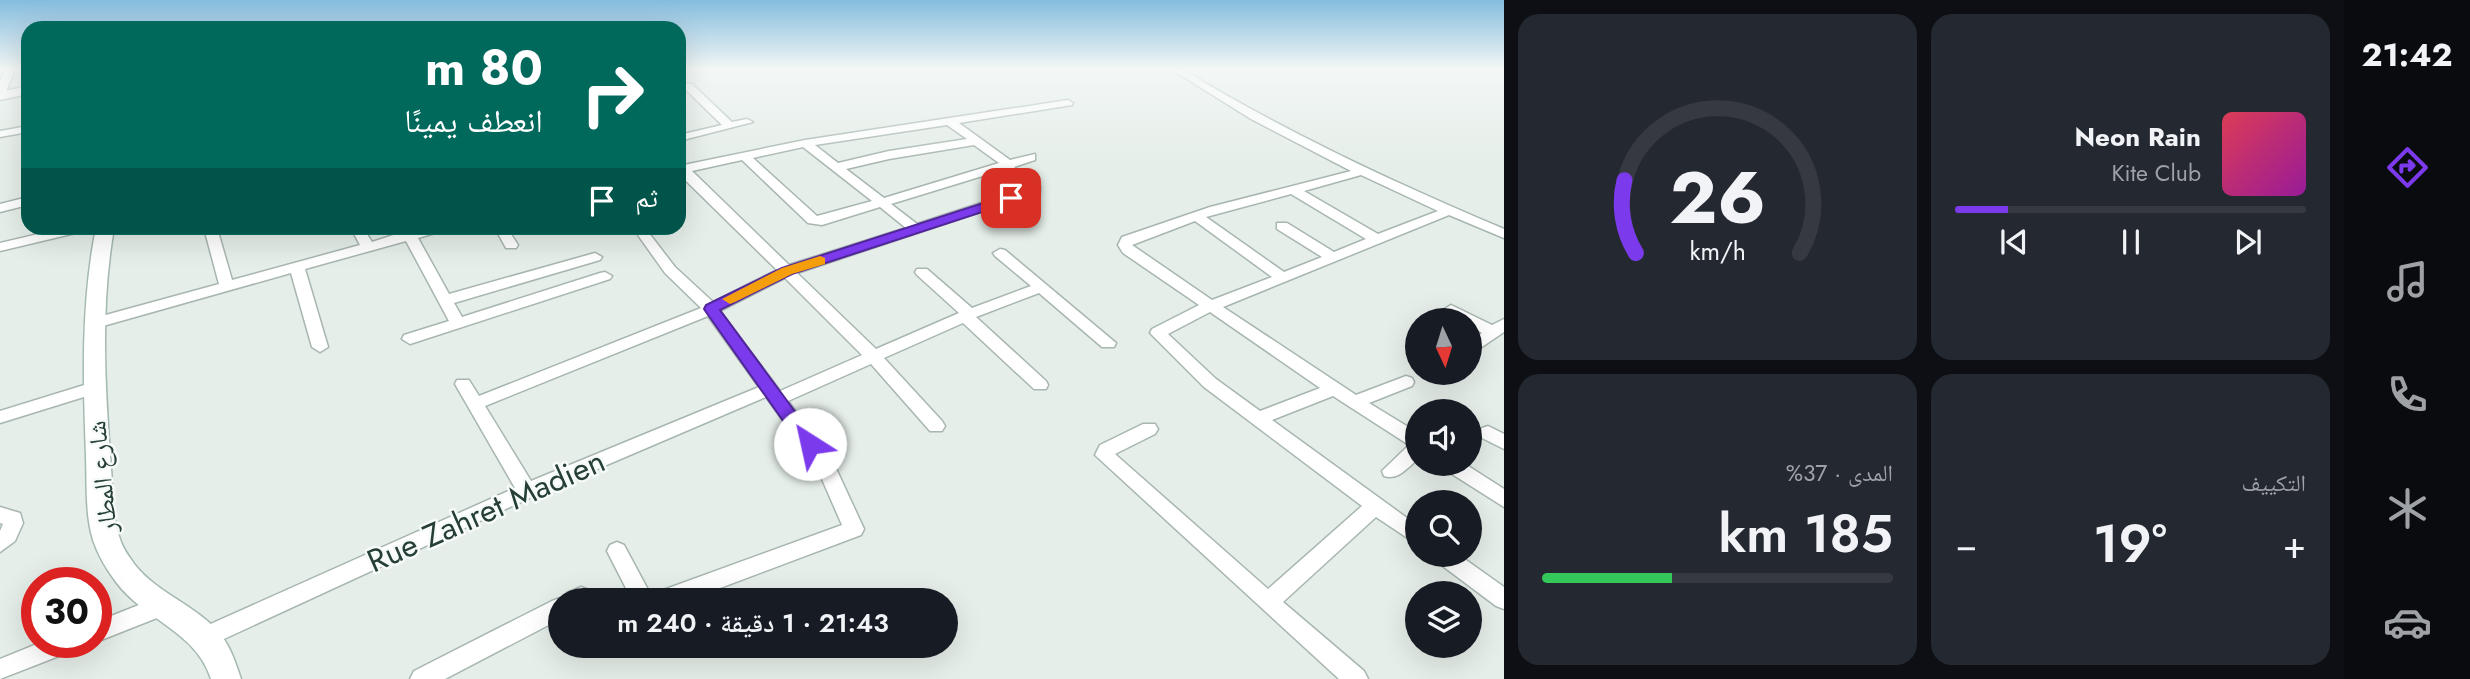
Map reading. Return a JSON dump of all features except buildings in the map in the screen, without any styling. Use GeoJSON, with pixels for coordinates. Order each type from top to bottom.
{"type":"FeatureCollection","features":[{"type":"Feature","properties":{"kind":"street"},"geometry":{"type":"LineString","coordinates":[[703,101],[730,126]]}},
{"type":"Feature","properties":{"kind":"street"},"geometry":{"type":"LineString","coordinates":[[1230,101],[1360,172],[1504,234]]}},
{"type":"Feature","properties":{"kind":"street"},"geometry":{"type":"LineString","coordinates":[[686,169],[805,143],[1068,103]]}},
{"type":"Feature","properties":{"kind":"street"},"geometry":{"type":"LineString","coordinates":[[477,403],[711,309],[787,271],[1036,189],[948,120]]}},
{"type":"Feature","properties":{"kind":"street"},"geometry":{"type":"LineString","coordinates":[[686,136],[747,122]]}},
{"type":"Feature","properties":{"kind":"street"},"geometry":{"type":"LineString","coordinates":[[2,134],[21,130]]}},
{"type":"Feature","properties":{"kind":"street"},"geometry":{"type":"LineString","coordinates":[[837,167],[889,155],[978,142]]}},
{"type":"Feature","properties":{"kind":"street"},"geometry":{"type":"LineString","coordinates":[[805,143],[918,230]]}},
{"type":"Feature","properties":{"kind":"street"},"geometry":{"type":"LineString","coordinates":[[746,157],[813,220],[822,221],[1031,157]]}},
{"type":"Feature","properties":{"kind":"street"},"geometry":{"type":"LineString","coordinates":[[1360,172],[1196,216],[1127,240],[1125,245],[1128,250],[1212,308],[1405,434]]}},
{"type":"Feature","properties":{"kind":"street"},"geometry":{"type":"LineString","coordinates":[[686,175],[872,355],[936,426]]}},
{"type":"Feature","properties":{"kind":"street"},"geometry":{"type":"LineString","coordinates":[[1292,189],[1376,239]]}},
{"type":"Feature","properties":{"kind":"street"},"geometry":{"type":"LineString","coordinates":[[0,208],[21,203]]}},
{"type":"Feature","properties":{"kind":"street"},"geometry":{"type":"LineString","coordinates":[[1405,528],[1210,383],[1158,333],[1191,314],[1212,308],[1449,211]]}},
{"type":"Feature","properties":{"kind":"street"},"geometry":{"type":"LineString","coordinates":[[1196,216],[1283,278]]}},
{"type":"Feature","properties":{"kind":"street"},"geometry":{"type":"LineString","coordinates":[[1477,223],[1504,222]]}},
{"type":"Feature","properties":{"kind":"street"},"geometry":{"type":"LineString","coordinates":[[1282,226],[1332,257]]}},
{"type":"Feature","properties":{"kind":"street"},"geometry":{"type":"LineString","coordinates":[[0,247],[50,235]]}},
{"type":"Feature","properties":{"kind":"street","name":"شارع المطار"},"geometry":{"type":"LineString","coordinates":[[104,235],[97,266],[94,388],[101,502],[107,542],[128,577],[159,607],[178,614],[205,637],[221,677]]}},
{"type":"Feature","properties":{"kind":"street"},"geometry":{"type":"LineString","coordinates":[[212,235],[227,288]]}},
{"type":"Feature","properties":{"kind":"street"},"geometry":{"type":"LineString","coordinates":[[361,235],[368,247]]}},
{"type":"Feature","properties":{"kind":"street"},"geometry":{"type":"LineString","coordinates":[[96,324],[407,235]]}},
{"type":"Feature","properties":{"kind":"street"},"geometry":{"type":"LineString","coordinates":[[411,235],[457,322]]}},
{"type":"Feature","properties":{"kind":"street"},"geometry":{"type":"LineString","coordinates":[[505,235],[511,245]]}},
{"type":"Feature","properties":{"kind":"street"},"geometry":{"type":"LineString","coordinates":[[644,235],[670,270],[711,309],[826,467],[854,529],[695,588]]}},
{"type":"Feature","properties":{"kind":"street"},"geometry":{"type":"LineString","coordinates":[[1000,253],[1108,344]]}},
{"type":"Feature","properties":{"kind":"street"},"geometry":{"type":"LineString","coordinates":[[447,300],[595,257]]}},
{"type":"Feature","properties":{"kind":"street"},"geometry":{"type":"LineString","coordinates":[[297,268],[320,347]]}},
{"type":"Feature","properties":{"kind":"street"},"geometry":{"type":"LineString","coordinates":[[922,272],[1040,385]]}},
{"type":"Feature","properties":{"kind":"street"},"geometry":{"type":"LineString","coordinates":[[410,339],[605,276]]}},
{"type":"Feature","properties":{"kind":"street","name":"Rue Zahret Madien"},"geometry":{"type":"LineString","coordinates":[[205,637],[527,491],[1040,288]]}},
{"type":"Feature","properties":{"kind":"street"},"geometry":{"type":"LineString","coordinates":[[1482,341],[1498,328]]}},
{"type":"Feature","properties":{"kind":"street"},"geometry":{"type":"LineString","coordinates":[[1355,402],[1405,382]]}},
{"type":"Feature","properties":{"kind":"street"},"geometry":{"type":"LineString","coordinates":[[463,384],[477,403],[527,491]]}},
{"type":"Feature","properties":{"kind":"street"},"geometry":{"type":"LineString","coordinates":[[0,417],[94,388]]}},
{"type":"Feature","properties":{"kind":"street"},"geometry":{"type":"LineString","coordinates":[[1257,418],[1334,389]]}},
{"type":"Feature","properties":{"kind":"street"},"geometry":{"type":"LineString","coordinates":[[1149,429],[1106,450],[1104,455],[1356,679]]}},
{"type":"Feature","properties":{"kind":"street"},"geometry":{"type":"LineString","coordinates":[[1391,471],[1405,459]]}},
{"type":"Feature","properties":{"kind":"street"},"geometry":{"type":"LineString","coordinates":[[1470,476],[1503,497]]}},
{"type":"Feature","properties":{"kind":"street"},"geometry":{"type":"LineString","coordinates":[[1268,602],[1374,507]]}},
{"type":"Feature","properties":{"kind":"street"},"geometry":{"type":"LineString","coordinates":[[0,515],[13,519],[14,525],[11,532],[0,542]]}},
{"type":"Feature","properties":{"kind":"street"},"geometry":{"type":"LineString","coordinates":[[617,551],[637,588]]}},
{"type":"Feature","properties":{"kind":"street"},"geometry":{"type":"LineString","coordinates":[[1460,567],[1504,599]]}},
{"type":"Feature","properties":{"kind":"street"},"geometry":{"type":"LineString","coordinates":[[112,626],[159,607]]}},
{"type":"Feature","properties":{"kind":"street"},"geometry":{"type":"LineString","coordinates":[[422,679],[548,614]]}},
{"type":"Feature","properties":{"kind":"street"},"geometry":{"type":"LineString","coordinates":[[0,670],[30,658]]}},
{"type":"Feature","properties":{"kind":"slow traffic"},"geometry":{"type":"LineString","coordinates":[[730,299],[787,271],[820,261]]}},
{"type":"Feature","properties":{"kind":"route"},"geometry":{"type":"LineString","coordinates":[[810,444],[711,309],[787,271],[1011,198]]}}]}
